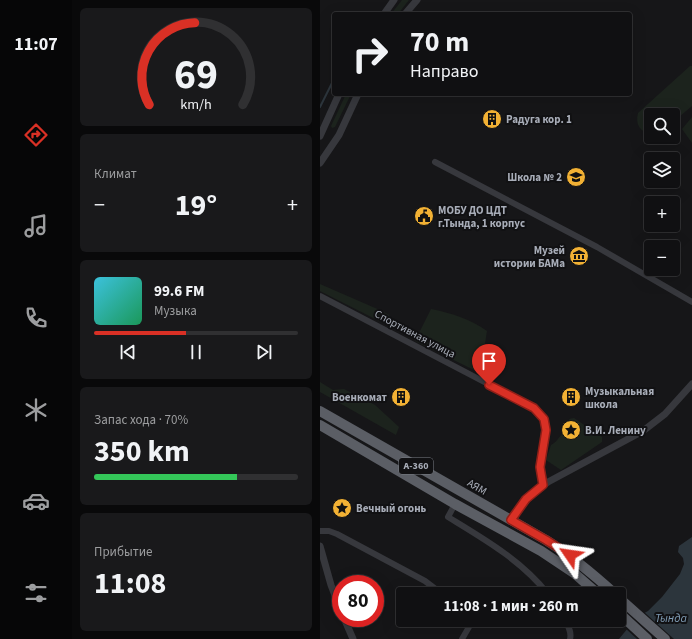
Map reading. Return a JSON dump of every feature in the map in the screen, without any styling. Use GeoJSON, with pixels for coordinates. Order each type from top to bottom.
{"type":"FeatureCollection","features":[{"type":"Feature","properties":{"kind":"highway","name":"АЯМ"},"geometry":{"type":"LineString","coordinates":[[320,411],[546,540],[570,555],[608,587]]}},
{"type":"Feature","properties":{"kind":"highway","name":"А-360"},"geometry":{"type":"LineString","coordinates":[[320,425],[455,504],[562,564],[590,587]]}},
{"type":"Feature","properties":{"kind":"highway","name":"АЯМ"},"geometry":{"type":"LineString","coordinates":[[626,604],[665,639]]}},
{"type":"Feature","properties":{"kind":"highway"},"geometry":{"type":"LineString","coordinates":[[626,620],[647,639]]}},
{"type":"Feature","properties":{"kind":"street"},"geometry":{"type":"LineString","coordinates":[[385,12],[394,0]]}},
{"type":"Feature","properties":{"kind":"street"},"geometry":{"type":"LineString","coordinates":[[407,12],[417,0]]}},
{"type":"Feature","properties":{"kind":"street"},"geometry":{"type":"LineString","coordinates":[[320,136],[338,96]]}},
{"type":"Feature","properties":{"kind":"street"},"geometry":{"type":"LineString","coordinates":[[320,163],[339,135],[357,96]]}},
{"type":"Feature","properties":{"kind":"street"},"geometry":{"type":"LineString","coordinates":[[435,162],[597,247],[692,302]]}},
{"type":"Feature","properties":{"kind":"street","name":"Спортивная улица"},"geometry":{"type":"LineString","coordinates":[[320,296],[534,408],[544,419],[546,430],[540,467],[543,485]]}},
{"type":"Feature","properties":{"kind":"street"},"geometry":{"type":"LineString","coordinates":[[511,520],[526,499],[543,485],[644,431],[665,414],[692,384]]}},
{"type":"Feature","properties":{"kind":"street"},"geometry":{"type":"LineString","coordinates":[[455,504],[448,517],[504,552],[542,587]]}},
{"type":"Feature","properties":{"kind":"street"},"geometry":{"type":"LineString","coordinates":[[320,531],[329,531],[337,534],[425,581],[433,587]]}},
{"type":"Feature","properties":{"kind":"street"},"geometry":{"type":"LineString","coordinates":[[320,546],[332,588]]}},
{"type":"Feature","properties":{"kind":"street"},"geometry":{"type":"LineString","coordinates":[[348,627],[353,639]]}},
{"type":"Feature","properties":{"kind":"street"},"geometry":{"type":"LineString","coordinates":[[462,639],[469,627]]}},
{"type":"Feature","properties":{"kind":"street"},"geometry":{"type":"LineString","coordinates":[[568,627],[571,634],[570,639]]}},
{"type":"Feature","properties":{"kind":"shaded area"},"geometry":{"type":"Polygon","coordinates":[[[402,0],[409,0],[400,12],[393,12],[402,0]]]}},
{"type":"Feature","properties":{"kind":"shaded area"},"geometry":{"type":"Polygon","coordinates":[[[690,66],[692,66],[692,106],[680,116],[680,108],[644,108],[644,131],[639,127],[637,121],[638,113],[690,66]]]}},
{"type":"Feature","properties":{"kind":"shaded area"},"geometry":{"type":"Polygon","coordinates":[[[345,96],[350,96],[335,127],[332,128],[331,126],[345,96]]]}},
{"type":"Feature","properties":{"kind":"shaded area"},"geometry":{"type":"Polygon","coordinates":[[[692,117],[692,143],[682,129],[692,117]]]}},
{"type":"Feature","properties":{"kind":"shaded area"},"geometry":{"type":"Polygon","coordinates":[[[320,284],[382,311],[389,315],[391,320],[387,325],[320,291],[320,284]]]}},
{"type":"Feature","properties":{"kind":"shaded area"},"geometry":{"type":"Polygon","coordinates":[[[431,309],[460,317],[487,331],[484,350],[474,370],[415,341],[431,309]]]}},
{"type":"Feature","properties":{"kind":"shaded area"},"geometry":{"type":"Polygon","coordinates":[[[320,382],[333,390],[344,389],[375,405],[399,427],[396,435],[320,392],[320,382]]]}},
{"type":"Feature","properties":{"kind":"shaded area"},"geometry":{"type":"Polygon","coordinates":[[[574,418],[602,437],[602,442],[561,470],[546,460],[551,445],[563,433],[574,434],[575,432],[569,419],[574,418]]]}},
{"type":"Feature","properties":{"kind":"water","name":"Тында"},"geometry":{"type":"Polygon","coordinates":[[[692,537],[692,639],[619,639],[637,617],[648,611],[662,597],[680,574],[684,564],[683,558],[678,552],[679,546],[692,537]]]}},
{"type":"Feature","properties":{"kind":"pier"},"geometry":{"type":"Polygon","coordinates":[[[643,611],[674,639],[637,639],[625,628],[643,611]]]}},
{"type":"Feature","properties":{"kind":"waterway"},"geometry":{"type":"LineString","coordinates":[[320,107],[332,83]]}},
{"type":"Feature","properties":{"kind":"place","name":"Радуга кор. 1"},"geometry":{"type":"Point","coordinates":[492,119]}},
{"type":"Feature","properties":{"kind":"place","name":"Школа № 2"},"geometry":{"type":"Point","coordinates":[576,177]}},
{"type":"Feature","properties":{"kind":"place","name":"МОБУ ДО ЦДТ г.Тында, 1 корпус"},"geometry":{"type":"Point","coordinates":[424,216]}},
{"type":"Feature","properties":{"kind":"place","name":"Музей истории БАМа"},"geometry":{"type":"Point","coordinates":[579,256]}},
{"type":"Feature","properties":{"kind":"place","name":"Военкомат"},"geometry":{"type":"Point","coordinates":[401,397]}},
{"type":"Feature","properties":{"kind":"place","name":"Музыкальная школа"},"geometry":{"type":"Point","coordinates":[571,397]}},
{"type":"Feature","properties":{"kind":"place","name":"В.И. Ленину"},"geometry":{"type":"Point","coordinates":[571,430]}},
{"type":"Feature","properties":{"kind":"place","name":"Вечный огонь"},"geometry":{"type":"Point","coordinates":[342,508]}},
{"type":"Feature","properties":{"kind":"route"},"geometry":{"type":"LineString","coordinates":[[489,385],[534,408],[544,419],[546,430],[540,467],[543,485],[526,499],[511,520],[570,555]]}}]}
